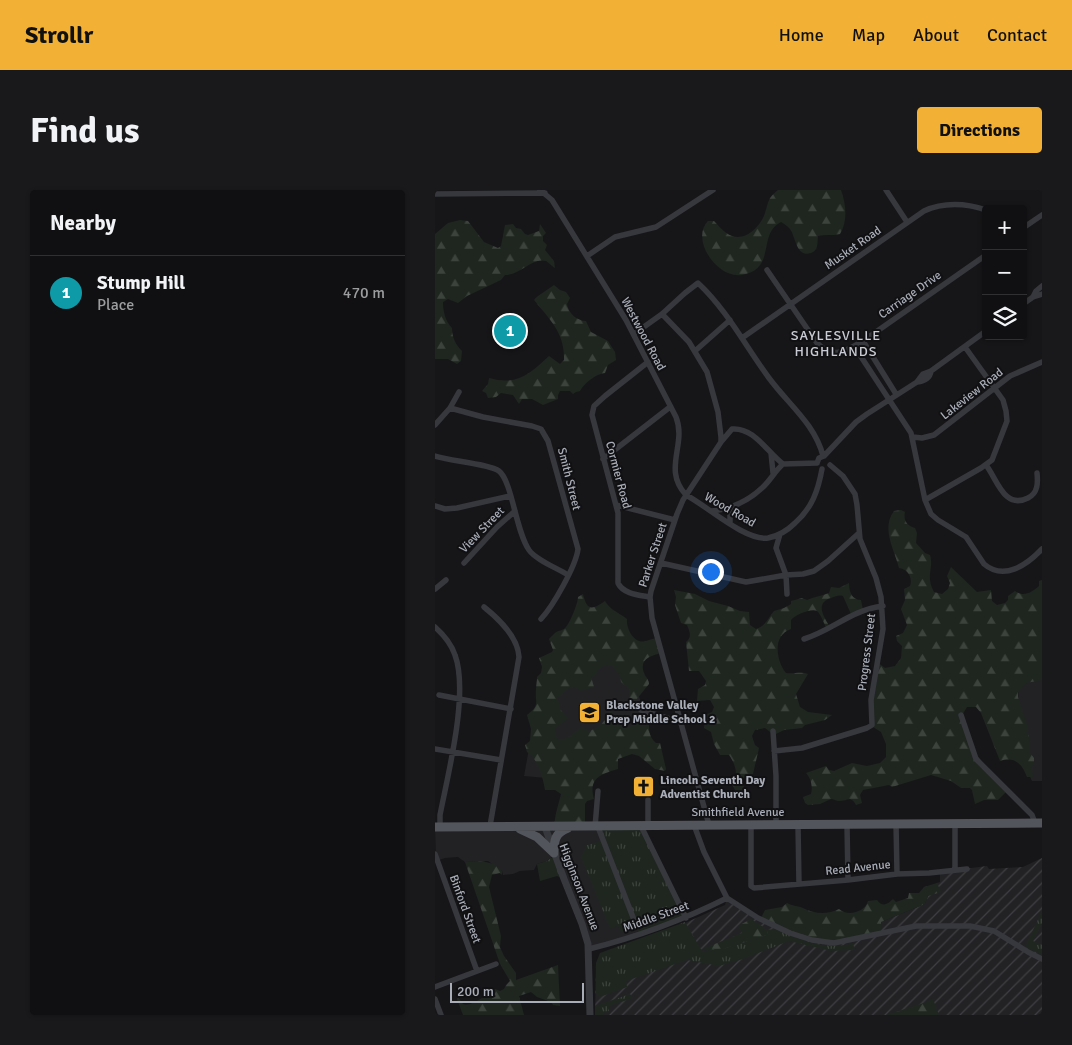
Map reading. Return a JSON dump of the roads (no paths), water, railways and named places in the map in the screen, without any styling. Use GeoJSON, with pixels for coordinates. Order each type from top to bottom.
{"type":"FeatureCollection","features":[{"type":"Feature","properties":{"kind":"main road","name":"Smithfield Avenue"},"geometry":{"type":"LineString","coordinates":[[438,827],[1039,823]]}},
{"type":"Feature","properties":{"kind":"main road"},"geometry":{"type":"LineString","coordinates":[[512,827],[535,835],[555,853]]}},
{"type":"Feature","properties":{"kind":"main road"},"geometry":{"type":"LineString","coordinates":[[555,853],[556,836],[563,830],[573,827]]}},
{"type":"Feature","properties":{"kind":"street"},"geometry":{"type":"LineString","coordinates":[[587,256],[615,237],[656,227],[713,190]]}},
{"type":"Feature","properties":{"kind":"street"},"geometry":{"type":"LineString","coordinates":[[886,190],[907,222]]}},
{"type":"Feature","properties":{"kind":"street"},"geometry":{"type":"LineString","coordinates":[[435,194],[543,191]]}},
{"type":"Feature","properties":{"kind":"street","name":"Westwood Road"},"geometry":{"type":"LineString","coordinates":[[543,191],[552,200],[634,334],[676,417],[679,428],[675,474],[680,488],[687,495]]}},
{"type":"Feature","properties":{"kind":"street","name":"Musket Road"},"geometry":{"type":"LineString","coordinates":[[742,338],[907,222],[931,208],[944,204],[965,205],[982,209]]}},
{"type":"Feature","properties":{"kind":"street"},"geometry":{"type":"LineString","coordinates":[[1027,225],[1042,214]]}},
{"type":"Feature","properties":{"kind":"street","name":"Carriage Drive"},"geometry":{"type":"LineString","coordinates":[[767,270],[817,343],[825,350],[838,352],[863,341],[982,257]]}},
{"type":"Feature","properties":{"kind":"street"},"geometry":{"type":"LineString","coordinates":[[634,334],[662,314],[685,292],[698,284],[729,320],[777,388],[809,424],[821,446],[823,456],[830,461],[830,465],[823,469],[813,502],[799,520],[780,534],[776,548]]}},
{"type":"Feature","properties":{"kind":"street"},"geometry":{"type":"LineString","coordinates":[[1027,301],[1042,286]]}},
{"type":"Feature","properties":{"kind":"street"},"geometry":{"type":"LineString","coordinates":[[1033,296],[1042,294]]}},
{"type":"Feature","properties":{"kind":"street"},"geometry":{"type":"LineString","coordinates":[[662,314],[695,351],[710,380],[721,426],[721,442]]}},
{"type":"Feature","properties":{"kind":"street"},"geometry":{"type":"LineString","coordinates":[[695,351],[729,320]]}},
{"type":"Feature","properties":{"kind":"street"},"geometry":{"type":"LineString","coordinates":[[817,463],[819,458],[856,422],[917,382],[923,374],[931,371],[982,335]]}},
{"type":"Feature","properties":{"kind":"street"},"geometry":{"type":"LineString","coordinates":[[863,341],[897,394]]}},
{"type":"Feature","properties":{"kind":"street"},"geometry":{"type":"LineString","coordinates":[[854,346],[913,437],[925,500],[929,509],[938,520],[961,532],[988,568],[999,572],[1015,569],[1032,559],[1042,549]]}},
{"type":"Feature","properties":{"kind":"street"},"geometry":{"type":"LineString","coordinates":[[925,500],[986,465],[994,457],[1007,421],[1005,405],[965,347]]}},
{"type":"Feature","properties":{"kind":"street","name":"Cormier Road"},"geometry":{"type":"LineString","coordinates":[[648,362],[605,396],[593,409],[592,415],[616,505],[619,524],[617,578],[619,586],[627,592],[650,597]]}},
{"type":"Feature","properties":{"kind":"street","name":"Lakeview Road"},"geometry":{"type":"LineString","coordinates":[[913,437],[922,438],[934,435],[949,425],[994,387],[1016,372],[1042,362]]}},
{"type":"Feature","properties":{"kind":"street"},"geometry":{"type":"LineString","coordinates":[[435,425],[450,408],[459,392]]}},
{"type":"Feature","properties":{"kind":"street"},"geometry":{"type":"LineString","coordinates":[[603,459],[670,407]]}},
{"type":"Feature","properties":{"kind":"street","name":"Smith Street"},"geometry":{"type":"LineString","coordinates":[[450,408],[541,429],[551,447],[577,549],[576,560],[552,605],[541,619]]}},
{"type":"Feature","properties":{"kind":"street"},"geometry":{"type":"LineString","coordinates":[[721,426],[742,429],[751,434],[783,464]]}},
{"type":"Feature","properties":{"kind":"street","name":"Parker Street"},"geometry":{"type":"LineString","coordinates":[[709,825],[652,618],[650,597],[675,520],[687,495],[721,442],[732,429]]}},
{"type":"Feature","properties":{"kind":"street"},"geometry":{"type":"LineString","coordinates":[[771,454],[773,473]]}},
{"type":"Feature","properties":{"kind":"street"},"geometry":{"type":"LineString","coordinates":[[435,456],[463,463],[487,466],[497,470],[503,477],[522,538],[530,551],[567,575]]}},
{"type":"Feature","properties":{"kind":"street"},"geometry":{"type":"LineString","coordinates":[[711,511],[734,506],[756,493],[783,464],[817,463]]}},
{"type":"Feature","properties":{"kind":"street"},"geometry":{"type":"LineString","coordinates":[[817,463],[819,468],[823,469]]}},
{"type":"Feature","properties":{"kind":"street","name":"Progress Street"},"geometry":{"type":"LineString","coordinates":[[774,751],[802,748],[872,725],[871,700],[883,629],[883,606],[876,578],[862,547],[855,494],[843,476],[830,465]]}},
{"type":"Feature","properties":{"kind":"street"},"geometry":{"type":"LineString","coordinates":[[986,465],[1005,496],[1015,501],[1028,499],[1033,495],[1037,485],[1037,473]]}},
{"type":"Feature","properties":{"kind":"street","name":"Wood Road"},"geometry":{"type":"LineString","coordinates":[[687,495],[746,533],[766,538],[780,534]]}},
{"type":"Feature","properties":{"kind":"street"},"geometry":{"type":"LineString","coordinates":[[435,506],[457,508],[510,496]]}},
{"type":"Feature","properties":{"kind":"street"},"geometry":{"type":"LineString","coordinates":[[616,505],[675,520]]}},
{"type":"Feature","properties":{"kind":"street"},"geometry":{"type":"LineString","coordinates":[[730,523],[730,513],[734,506]]}},
{"type":"Feature","properties":{"kind":"street","name":"View Street"},"geometry":{"type":"LineString","coordinates":[[464,563],[497,527],[515,511]]}},
{"type":"Feature","properties":{"kind":"street"},"geometry":{"type":"LineString","coordinates":[[661,563],[746,582],[803,574],[814,571],[834,557],[859,533]]}},
{"type":"Feature","properties":{"kind":"street","name":"Wood Road"},"geometry":{"type":"LineString","coordinates":[[766,538],[776,548],[786,575],[787,594]]}},
{"type":"Feature","properties":{"kind":"street"},"geometry":{"type":"LineString","coordinates":[[435,589],[446,580]]}},
{"type":"Feature","properties":{"kind":"street"},"geometry":{"type":"LineString","coordinates":[[804,639],[821,633],[849,616],[883,606]]}},
{"type":"Feature","properties":{"kind":"street"},"geometry":{"type":"LineString","coordinates":[[484,607],[511,634],[518,647],[518,669],[490,826]]}},
{"type":"Feature","properties":{"kind":"street"},"geometry":{"type":"LineString","coordinates":[[435,627],[447,639],[455,654],[458,668],[459,700],[452,752],[438,827]]}},
{"type":"Feature","properties":{"kind":"street"},"geometry":{"type":"LineString","coordinates":[[518,647],[523,640]]}},
{"type":"Feature","properties":{"kind":"street"},"geometry":{"type":"LineString","coordinates":[[439,695],[511,709]]}},
{"type":"Feature","properties":{"kind":"street"},"geometry":{"type":"LineString","coordinates":[[641,710],[680,719]]}},
{"type":"Feature","properties":{"kind":"street"},"geometry":{"type":"LineString","coordinates":[[961,715],[976,760],[1039,823]]}},
{"type":"Feature","properties":{"kind":"street"},"geometry":{"type":"LineString","coordinates":[[773,731],[776,776],[776,824]]}},
{"type":"Feature","properties":{"kind":"street"},"geometry":{"type":"LineString","coordinates":[[435,749],[501,760]]}},
{"type":"Feature","properties":{"kind":"street"},"geometry":{"type":"LineString","coordinates":[[598,791],[597,827],[636,925]]}},
{"type":"Feature","properties":{"kind":"street"},"geometry":{"type":"LineString","coordinates":[[648,800],[645,826],[686,918]]}},
{"type":"Feature","properties":{"kind":"street"},"geometry":{"type":"LineString","coordinates":[[955,823],[955,870]]}},
{"type":"Feature","properties":{"kind":"street"},"geometry":{"type":"LineString","coordinates":[[896,824],[897,874]]}},
{"type":"Feature","properties":{"kind":"street"},"geometry":{"type":"LineString","coordinates":[[694,825],[704,852],[727,898],[747,912],[801,937],[822,942],[841,943],[916,926],[970,926],[994,931],[1028,952],[1042,958]]}},
{"type":"Feature","properties":{"kind":"street","name":"Read Avenue"},"geometry":{"type":"LineString","coordinates":[[751,825],[750,869],[752,887],[967,869]]}},
{"type":"Feature","properties":{"kind":"street"},"geometry":{"type":"LineString","coordinates":[[798,825],[799,884]]}},
{"type":"Feature","properties":{"kind":"street"},"geometry":{"type":"LineString","coordinates":[[847,825],[848,880]]}},
{"type":"Feature","properties":{"kind":"street","name":"Higginson Avenue"},"geometry":{"type":"LineString","coordinates":[[545,827],[582,924],[589,949],[590,1015]]}},
{"type":"Feature","properties":{"kind":"street","name":"Binford Street"},"geometry":{"type":"LineString","coordinates":[[435,854],[477,971]]}},
{"type":"Feature","properties":{"kind":"street","name":"Middle Street"},"geometry":{"type":"LineString","coordinates":[[589,949],[613,943],[686,918],[727,898]]}},
{"type":"Feature","properties":{"kind":"street"},"geometry":{"type":"LineString","coordinates":[[435,987],[496,964]]}},
{"type":"Feature","properties":{"kind":"street"},"geometry":{"type":"LineString","coordinates":[[435,999],[441,1015]]}},
{"type":"Feature","properties":{"kind":"place","name":"Stump Hill"},"geometry":{"type":"Point","coordinates":[510,331]}},
{"type":"Feature","properties":{"kind":"place","name":"Blackstone Valley Prep Middle School 2"},"geometry":{"type":"Point","coordinates":[590,712]}},
{"type":"Feature","properties":{"kind":"place","name":"Lincoln Seventh Day Adventist Church"},"geometry":{"type":"Point","coordinates":[644,787]}},
{"type":"Feature","properties":{"kind":"district","name":"SAYLESVILLE HIGHLANDS"},"geometry":{"type":"Point","coordinates":[836,344]}}]}
